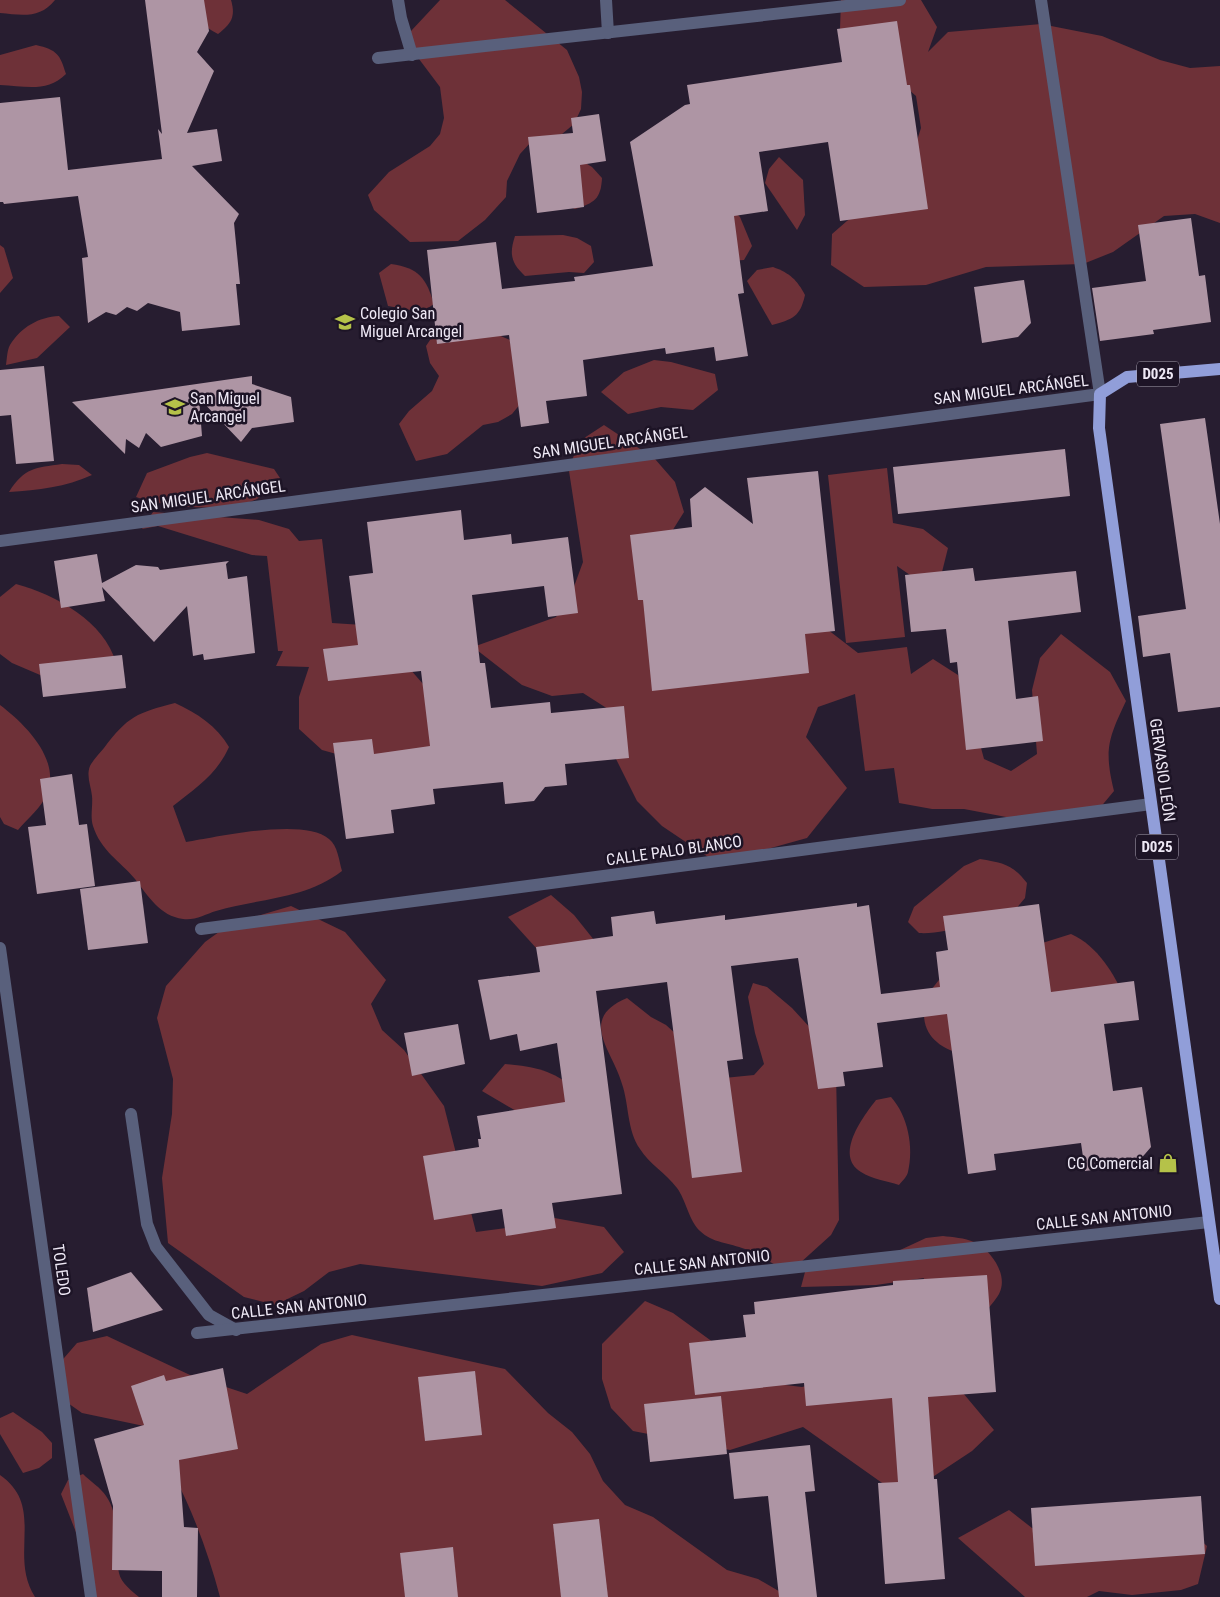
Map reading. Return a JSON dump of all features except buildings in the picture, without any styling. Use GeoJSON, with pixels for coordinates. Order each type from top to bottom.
{"type":"FeatureCollection","features":[{"type":"Feature","properties":{"kind":"main road","name":"SAN MIGUEL ARCÁNGEL"},"geometry":{"type":"LineString","coordinates":[[1100,394],[1127,377],[1220,369]]}},
{"type":"Feature","properties":{"kind":"main road","name":"GERVASIO LEÓN"},"geometry":{"type":"LineString","coordinates":[[1100,394],[1099,428],[1220,1299]]}},
{"type":"Feature","properties":{"kind":"street"},"geometry":{"type":"LineString","coordinates":[[398,0],[401,18],[412,55]]}},
{"type":"Feature","properties":{"kind":"street"},"geometry":{"type":"LineString","coordinates":[[606,0],[608,33]]}},
{"type":"Feature","properties":{"kind":"street"},"geometry":{"type":"LineString","coordinates":[[378,58],[900,0]]}},
{"type":"Feature","properties":{"kind":"street"},"geometry":{"type":"LineString","coordinates":[[1041,0],[1100,394]]}},
{"type":"Feature","properties":{"kind":"street","name":"SAN MIGUEL ARCÁNGEL"},"geometry":{"type":"LineString","coordinates":[[0,541],[1100,394]]}},
{"type":"Feature","properties":{"kind":"street","name":"CALLE PALO BLANCO"},"geometry":{"type":"LineString","coordinates":[[201,929],[1151,804]]}},
{"type":"Feature","properties":{"kind":"street","name":"TOLEDO"},"geometry":{"type":"LineString","coordinates":[[0,948],[91,1597]]}},
{"type":"Feature","properties":{"kind":"street"},"geometry":{"type":"LineString","coordinates":[[131,1114],[147,1224],[156,1247],[209,1315],[236,1330]]}},
{"type":"Feature","properties":{"kind":"street","name":"CALLE SAN ANTONIO"},"geometry":{"type":"LineString","coordinates":[[198,1333],[1209,1222]]}},
{"type":"Feature","properties":{"kind":"shaded area"},"geometry":{"type":"Polygon","coordinates":[[[0,0],[55,0],[37,13],[23,15],[0,13],[0,0]]]}},
{"type":"Feature","properties":{"kind":"shaded area"},"geometry":{"type":"Polygon","coordinates":[[[184,0],[231,0],[233,16],[226,27],[218,34],[198,20],[184,0]]]}},
{"type":"Feature","properties":{"kind":"shaded area"},"geometry":{"type":"Polygon","coordinates":[[[440,0],[505,0],[567,50],[579,77],[582,92],[581,109],[574,124],[562,134],[531,142],[520,154],[507,181],[506,197],[485,220],[458,241],[410,242],[374,210],[368,195],[389,172],[430,146],[440,134],[444,118],[440,87],[410,47],[411,31],[440,0]]]}},
{"type":"Feature","properties":{"kind":"shaded area"},"geometry":{"type":"Polygon","coordinates":[[[841,0],[921,0],[937,27],[928,52],[948,32],[1041,24],[1102,36],[1160,60],[1190,68],[1220,66],[1220,223],[1195,214],[1164,216],[1113,252],[1083,264],[986,267],[926,285],[864,287],[831,265],[832,234],[855,214],[902,187],[921,128],[916,96],[840,29],[841,0]]]}},
{"type":"Feature","properties":{"kind":"shaded area"},"geometry":{"type":"Polygon","coordinates":[[[36,45],[57,54],[66,74],[59,80],[43,86],[0,85],[0,55],[36,45]]]}},
{"type":"Feature","properties":{"kind":"shaded area"},"geometry":{"type":"Polygon","coordinates":[[[779,157],[803,180],[805,215],[797,230],[765,183],[769,169],[779,157]]]}},
{"type":"Feature","properties":{"kind":"shaded area"},"geometry":{"type":"Polygon","coordinates":[[[579,159],[592,167],[602,178],[600,191],[595,199],[587,205],[575,209],[555,200],[579,159]]]}},
{"type":"Feature","properties":{"kind":"shaded area"},"geometry":{"type":"Polygon","coordinates":[[[730,207],[740,217],[752,246],[744,260],[728,261],[730,207]]]}},
{"type":"Feature","properties":{"kind":"shaded area"},"geometry":{"type":"Polygon","coordinates":[[[563,235],[577,238],[591,246],[594,262],[584,273],[569,272],[525,276],[517,267],[512,258],[515,236],[563,235]]]}},
{"type":"Feature","properties":{"kind":"shaded area"},"geometry":{"type":"Polygon","coordinates":[[[0,245],[4,248],[13,278],[0,293],[0,245]]]}},
{"type":"Feature","properties":{"kind":"shaded area"},"geometry":{"type":"Polygon","coordinates":[[[391,264],[408,268],[420,276],[428,287],[434,304],[422,312],[388,306],[379,273],[391,264]]]}},
{"type":"Feature","properties":{"kind":"shaded area"},"geometry":{"type":"Polygon","coordinates":[[[773,267],[792,278],[805,295],[798,313],[790,319],[772,325],[747,281],[757,270],[773,267]]]}},
{"type":"Feature","properties":{"kind":"shaded area"},"geometry":{"type":"Polygon","coordinates":[[[59,316],[70,327],[37,358],[6,365],[9,347],[19,333],[31,324],[44,318],[59,316]]]}},
{"type":"Feature","properties":{"kind":"shaded area"},"geometry":{"type":"Polygon","coordinates":[[[482,328],[510,340],[521,403],[512,414],[498,422],[483,425],[447,454],[416,461],[399,424],[409,411],[432,391],[439,376],[430,363],[426,346],[434,334],[482,328]]]}},
{"type":"Feature","properties":{"kind":"shaded area"},"geometry":{"type":"Polygon","coordinates":[[[654,360],[671,362],[715,374],[718,390],[693,410],[661,407],[628,414],[601,392],[624,372],[654,360]]]}},
{"type":"Feature","properties":{"kind":"shaded area"},"geometry":{"type":"Polygon","coordinates":[[[604,425],[655,459],[675,482],[684,512],[669,536],[810,616],[858,653],[907,647],[911,674],[933,659],[958,675],[969,703],[984,759],[1011,771],[1037,754],[1032,690],[1040,658],[1061,634],[1110,672],[1126,701],[1115,725],[1110,745],[1109,765],[1114,791],[1094,815],[1032,822],[964,809],[932,809],[899,803],[894,768],[865,771],[855,694],[818,707],[806,737],[847,788],[807,838],[717,863],[662,826],[637,801],[608,743],[608,709],[583,693],[552,696],[522,685],[473,647],[556,617],[572,592],[583,562],[569,471],[578,442],[604,425]]]}},
{"type":"Feature","properties":{"kind":"shaded area"},"geometry":{"type":"Polygon","coordinates":[[[207,453],[274,469],[282,481],[257,499],[230,506],[180,506],[136,497],[147,473],[190,457],[207,453]]]}},
{"type":"Feature","properties":{"kind":"shaded area"},"geometry":{"type":"Polygon","coordinates":[[[62,464],[79,465],[92,475],[52,487],[9,492],[20,478],[31,470],[62,464]]]}},
{"type":"Feature","properties":{"kind":"shaded area"},"geometry":{"type":"Polygon","coordinates":[[[887,468],[893,523],[923,529],[948,548],[941,576],[910,575],[897,566],[905,637],[846,643],[828,475],[887,468]]]}},
{"type":"Feature","properties":{"kind":"shaded area"},"geometry":{"type":"Polygon","coordinates":[[[153,512],[259,520],[289,529],[299,541],[322,539],[332,623],[363,625],[389,645],[430,692],[440,752],[383,767],[322,750],[299,729],[299,697],[309,667],[276,666],[283,651],[278,651],[267,556],[252,555],[158,526],[142,529],[153,512]]]}},
{"type":"Feature","properties":{"kind":"shaded area"},"geometry":{"type":"Polygon","coordinates":[[[16,584],[47,595],[90,622],[110,648],[116,663],[80,692],[12,663],[0,654],[0,597],[16,584]]]}},
{"type":"Feature","properties":{"kind":"shaded area"},"geometry":{"type":"Polygon","coordinates":[[[175,703],[206,721],[219,733],[229,747],[212,773],[198,787],[173,806],[186,842],[260,830],[301,829],[317,833],[332,842],[342,871],[327,881],[297,893],[232,907],[191,919],[175,917],[161,910],[155,904],[96,835],[92,822],[92,796],[88,774],[93,761],[127,722],[142,713],[175,703]]]}},
{"type":"Feature","properties":{"kind":"shaded area"},"geometry":{"type":"Polygon","coordinates":[[[0,705],[30,732],[45,755],[49,768],[50,781],[45,799],[18,830],[4,824],[0,817],[0,705]]]}},
{"type":"Feature","properties":{"kind":"shaded area"},"geometry":{"type":"Polygon","coordinates":[[[980,859],[1001,863],[1017,872],[1027,883],[1025,898],[1014,911],[954,929],[919,933],[908,922],[914,907],[964,866],[980,859]]]}},
{"type":"Feature","properties":{"kind":"shaded area"},"geometry":{"type":"Polygon","coordinates":[[[551,895],[574,915],[594,940],[537,949],[508,917],[551,895]]]}},
{"type":"Feature","properties":{"kind":"shaded area"},"geometry":{"type":"Polygon","coordinates":[[[291,906],[345,932],[386,980],[371,1004],[382,1030],[404,1050],[444,1106],[476,1232],[506,1228],[538,1215],[604,1227],[624,1252],[602,1273],[542,1286],[360,1264],[329,1272],[304,1291],[275,1305],[244,1297],[168,1243],[162,1178],[172,1114],[173,1079],[157,1018],[166,986],[205,942],[230,924],[291,906]]]}},
{"type":"Feature","properties":{"kind":"shaded area"},"geometry":{"type":"Polygon","coordinates":[[[1071,934],[1081,939],[1097,953],[1116,980],[1126,1000],[963,1054],[947,1049],[928,1032],[924,1021],[924,1009],[928,996],[935,984],[946,973],[1071,934]]]}},
{"type":"Feature","properties":{"kind":"shaded area"},"geometry":{"type":"Polygon","coordinates":[[[753,983],[767,987],[792,1008],[825,1044],[836,1072],[839,1220],[831,1235],[789,1273],[751,1251],[710,1238],[696,1227],[677,1188],[648,1159],[636,1142],[630,1126],[622,1084],[602,1036],[601,1026],[604,1016],[612,1006],[627,998],[651,1017],[666,1025],[724,1078],[754,1075],[764,1064],[755,1033],[748,997],[753,983]]]}},
{"type":"Feature","properties":{"kind":"shaded area"},"geometry":{"type":"Polygon","coordinates":[[[505,1064],[542,1070],[558,1077],[574,1089],[567,1141],[482,1091],[505,1064]]]}},
{"type":"Feature","properties":{"kind":"shaded area"},"geometry":{"type":"Polygon","coordinates":[[[891,1097],[902,1113],[910,1142],[908,1172],[899,1185],[861,1172],[853,1165],[850,1156],[850,1146],[864,1116],[876,1100],[891,1097]]]}},
{"type":"Feature","properties":{"kind":"shaded area"},"geometry":{"type":"Polygon","coordinates":[[[943,1236],[974,1242],[986,1251],[997,1264],[1002,1279],[999,1294],[979,1319],[913,1308],[924,1278],[876,1285],[801,1287],[805,1272],[898,1251],[926,1238],[943,1236]]]}},
{"type":"Feature","properties":{"kind":"shaded area"},"geometry":{"type":"Polygon","coordinates":[[[645,1301],[673,1313],[769,1383],[802,1387],[932,1356],[994,1430],[972,1451],[916,1488],[885,1485],[803,1427],[730,1450],[633,1431],[611,1408],[602,1379],[602,1344],[645,1301]]]}},
{"type":"Feature","properties":{"kind":"shaded area"},"geometry":{"type":"Polygon","coordinates":[[[352,1335],[505,1369],[548,1413],[572,1432],[590,1454],[603,1481],[625,1505],[653,1517],[727,1570],[758,1579],[789,1597],[220,1597],[190,1508],[169,1466],[144,1426],[82,1413],[58,1396],[58,1365],[77,1343],[107,1336],[190,1375],[247,1394],[321,1344],[352,1335]]]}},
{"type":"Feature","properties":{"kind":"shaded area"},"geometry":{"type":"Polygon","coordinates":[[[13,1412],[42,1432],[52,1443],[52,1458],[39,1468],[23,1473],[0,1434],[0,1418],[13,1412]]]}},
{"type":"Feature","properties":{"kind":"shaded area"},"geometry":{"type":"Polygon","coordinates":[[[83,1474],[101,1490],[111,1505],[116,1524],[117,1563],[120,1577],[139,1597],[89,1597],[79,1540],[61,1494],[68,1480],[83,1474]]]}},
{"type":"Feature","properties":{"kind":"shaded area"},"geometry":{"type":"Polygon","coordinates":[[[0,1475],[14,1488],[21,1502],[24,1517],[25,1565],[28,1581],[35,1597],[0,1597],[0,1475]]]}},
{"type":"Feature","properties":{"kind":"shaded area"},"geometry":{"type":"Polygon","coordinates":[[[1009,1510],[1032,1528],[1064,1534],[1182,1524],[1207,1546],[1198,1584],[1181,1590],[1132,1595],[1099,1591],[1087,1597],[1025,1597],[958,1538],[1009,1510]]]}},
{"type":"Feature","properties":{"kind":"place","name":"Colegio San Miguel Arcangel"},"geometry":{"type":"Point","coordinates":[345,322]}},
{"type":"Feature","properties":{"kind":"place","name":"San Miguel Arcangel"},"geometry":{"type":"Point","coordinates":[175,407]}},
{"type":"Feature","properties":{"kind":"place","name":"CG Comercial"},"geometry":{"type":"Point","coordinates":[1168,1163]}}]}
